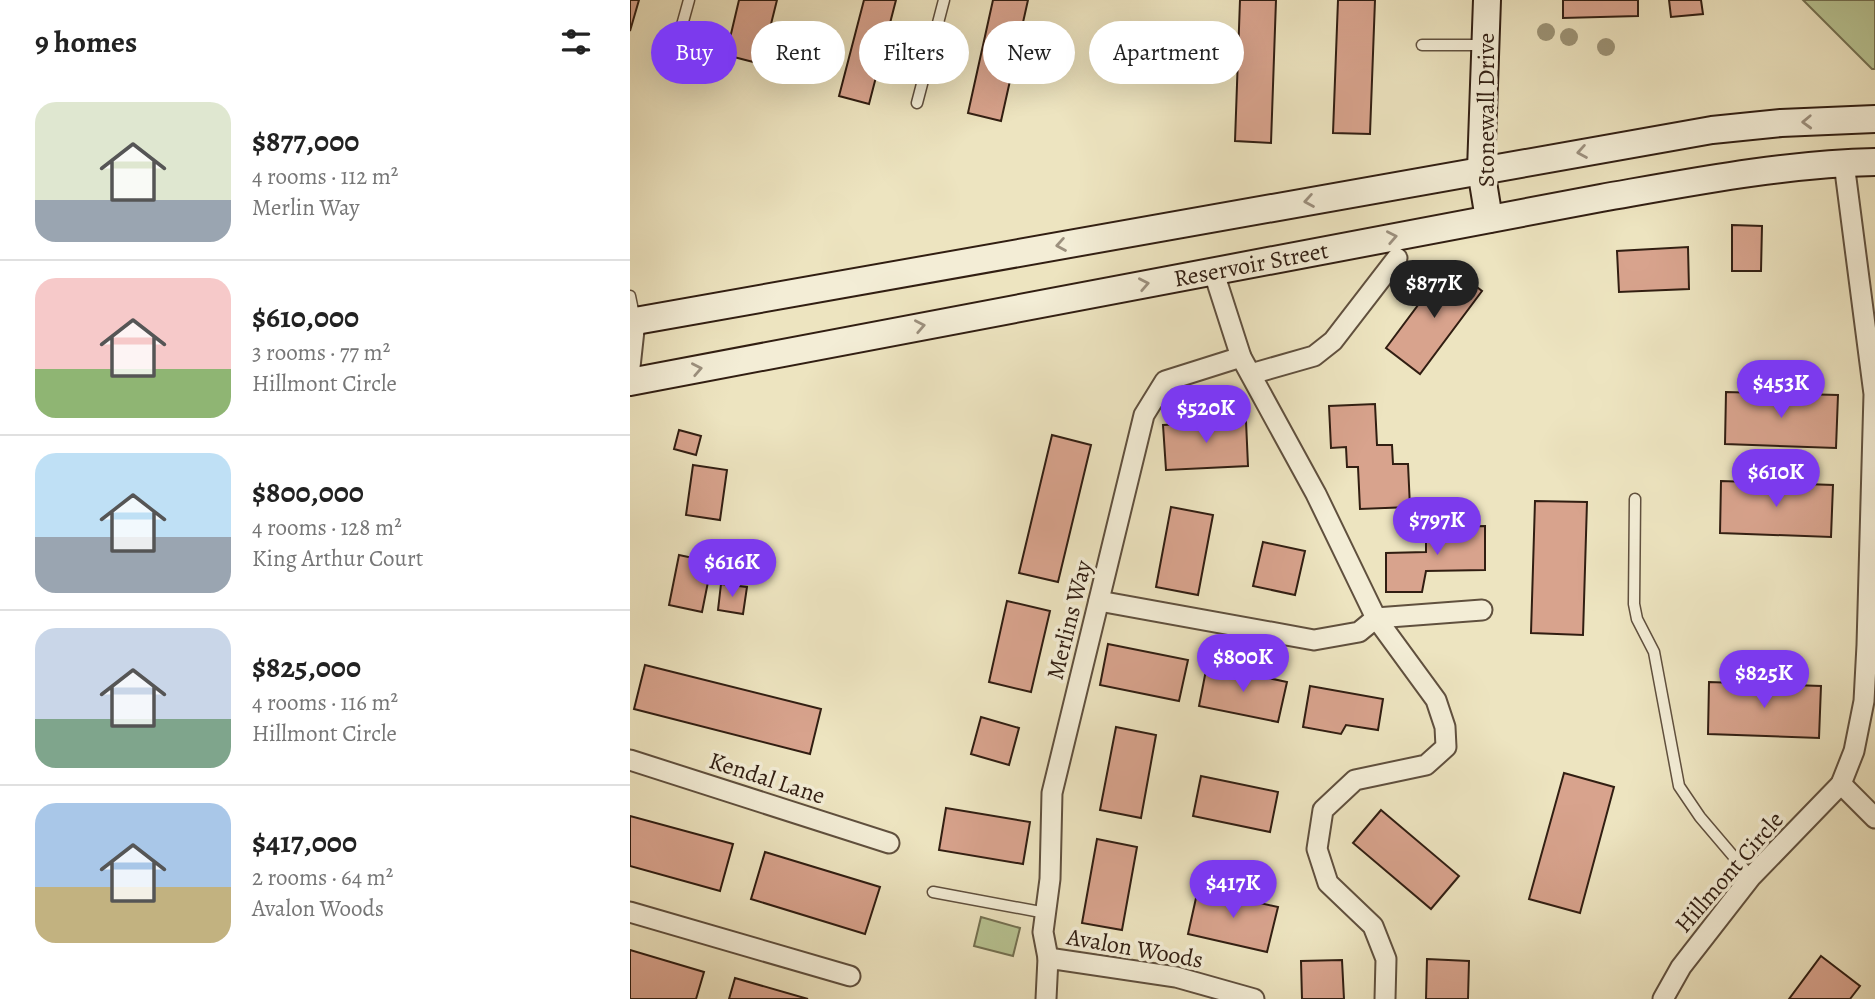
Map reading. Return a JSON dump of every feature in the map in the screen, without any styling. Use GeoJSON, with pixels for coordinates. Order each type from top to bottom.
{"type":"FeatureCollection","features":[{"type":"Feature","properties":{"kind":"main road","name":"Stonewall Drive"},"geometry":{"type":"LineString","coordinates":[[1488,0],[1481,170],[1489,219]]}},
{"type":"Feature","properties":{"kind":"main road","name":"Reservoir Street"},"geometry":{"type":"LineString","coordinates":[[632,313],[1713,130],[1781,123],[1875,120]]}},
{"type":"Feature","properties":{"kind":"main road","name":"Reservoir Street"},"geometry":{"type":"LineString","coordinates":[[630,382],[1213,270],[1726,176],[1875,162]]}},
{"type":"Feature","properties":{"kind":"street","name":"Hillmont Circle"},"geometry":{"type":"LineString","coordinates":[[1663,999],[1681,967],[1751,877],[1840,784],[1854,751],[1864,701],[1874,394],[1844,163]]}},
{"type":"Feature","properties":{"kind":"street","name":"Merlins Way"},"geometry":{"type":"LineString","coordinates":[[1048,958],[1043,932],[1050,879],[1052,793],[1144,415],[1165,381],[1246,365],[1314,356],[1333,341],[1397,258]]}},
{"type":"Feature","properties":{"kind":"street"},"geometry":{"type":"LineString","coordinates":[[1213,270],[1246,365],[1316,494],[1376,618],[1436,700],[1446,727],[1446,747],[1426,765],[1355,780],[1323,810],[1317,849],[1328,883],[1373,926],[1386,959],[1385,999]]}},
{"type":"Feature","properties":{"kind":"street"},"geometry":{"type":"LineString","coordinates":[[630,367],[632,313]]}},
{"type":"Feature","properties":{"kind":"street"},"geometry":{"type":"LineString","coordinates":[[1099,601],[1314,640],[1359,632],[1376,618],[1482,610]]}},
{"type":"Feature","properties":{"kind":"street","name":"Kendal Lane"},"geometry":{"type":"LineString","coordinates":[[630,760],[889,843]]}},
{"type":"Feature","properties":{"kind":"street"},"geometry":{"type":"LineString","coordinates":[[1840,784],[1875,818]]}},
{"type":"Feature","properties":{"kind":"street"},"geometry":{"type":"LineString","coordinates":[[630,912],[850,976]]}},
{"type":"Feature","properties":{"kind":"street","name":"Avalon Woods"},"geometry":{"type":"LineString","coordinates":[[1046,999],[1048,958],[1175,976],[1254,999]]}},
{"type":"Feature","properties":{"kind":"lane"},"geometry":{"type":"LineString","coordinates":[[683,21],[689,0]]}},
{"type":"Feature","properties":{"kind":"lane"},"geometry":{"type":"LineString","coordinates":[[917,103],[944,0]]}},
{"type":"Feature","properties":{"kind":"lane"},"geometry":{"type":"LineString","coordinates":[[1422,45],[1486,45]]}},
{"type":"Feature","properties":{"kind":"lane"},"geometry":{"type":"LineString","coordinates":[[1635,499],[1634,604],[1637,619],[1654,652],[1679,786],[1700,817],[1751,877]]}},
{"type":"Feature","properties":{"kind":"lane"},"geometry":{"type":"LineString","coordinates":[[933,892],[1046,913]]}},
{"type":"Feature","properties":{"kind":"green space"},"geometry":{"type":"Polygon","coordinates":[[[1803,0],[1875,0],[1875,69],[1872,69],[1803,0]]]}},
{"type":"Feature","properties":{"kind":"green space"},"geometry":{"type":"Polygon","coordinates":[[[981,917],[1020,928],[1013,956],[974,946],[981,917]]]}},
{"type":"Feature","properties":{"kind":"building"},"geometry":{"type":"Polygon","coordinates":[[[630,0],[639,0],[630,31],[630,0]]]}},
{"type":"Feature","properties":{"kind":"building"},"geometry":{"type":"Polygon","coordinates":[[[739,0],[777,0],[772,21],[751,21],[751,61],[737,58],[737,21],[734,21],[739,0]]]}},
{"type":"Feature","properties":{"kind":"building"},"geometry":{"type":"Polygon","coordinates":[[[864,0],[896,0],[891,21],[859,21],[859,84],[874,84],[869,104],[839,96],[842,84],[845,84],[845,73],[864,0]]]}},
{"type":"Feature","properties":{"kind":"building"},"geometry":{"type":"Polygon","coordinates":[[[993,0],[1028,0],[1023,21],[988,21],[993,0]]]}},
{"type":"Feature","properties":{"kind":"building"},"geometry":{"type":"Polygon","coordinates":[[[1240,0],[1276,0],[1271,143],[1235,141],[1237,84],[1244,84],[1244,21],[1239,21],[1240,0]]]}},
{"type":"Feature","properties":{"kind":"building"},"geometry":{"type":"Polygon","coordinates":[[[1338,0],[1375,0],[1370,134],[1333,133],[1338,0]]]}},
{"type":"Feature","properties":{"kind":"building"},"geometry":{"type":"Polygon","coordinates":[[[1563,0],[1638,0],[1638,16],[1563,18],[1563,0]]]}},
{"type":"Feature","properties":{"kind":"building"},"geometry":{"type":"Polygon","coordinates":[[[1669,0],[1701,0],[1703,14],[1671,17],[1669,0]]]}},
{"type":"Feature","properties":{"kind":"building"},"geometry":{"type":"Polygon","coordinates":[[[983,45],[983,84],[1009,84],[1001,121],[968,113],[983,45]]]}},
{"type":"Feature","properties":{"kind":"building"},"geometry":{"type":"Polygon","coordinates":[[[1732,225],[1762,226],[1761,271],[1732,271],[1732,225]]]}},
{"type":"Feature","properties":{"kind":"building"},"geometry":{"type":"Polygon","coordinates":[[[1688,247],[1689,289],[1619,292],[1617,251],[1688,247]]]}},
{"type":"Feature","properties":{"kind":"building"},"geometry":{"type":"Polygon","coordinates":[[[1448,265],[1482,291],[1420,374],[1386,348],[1448,265]]]}},
{"type":"Feature","properties":{"kind":"building"},"geometry":{"type":"Polygon","coordinates":[[[1726,392],[1838,395],[1836,448],[1725,444],[1726,392]]]}},
{"type":"Feature","properties":{"kind":"building"},"geometry":{"type":"Polygon","coordinates":[[[1375,404],[1377,445],[1392,445],[1393,464],[1408,464],[1410,507],[1360,509],[1358,467],[1347,467],[1346,447],[1331,448],[1329,406],[1375,404]]]}},
{"type":"Feature","properties":{"kind":"building"},"geometry":{"type":"Polygon","coordinates":[[[1246,421],[1248,466],[1166,470],[1163,425],[1246,421]]]}},
{"type":"Feature","properties":{"kind":"building"},"geometry":{"type":"Polygon","coordinates":[[[679,430],[701,436],[696,455],[674,449],[679,430]]]}},
{"type":"Feature","properties":{"kind":"building"},"geometry":{"type":"Polygon","coordinates":[[[1052,435],[1091,445],[1058,582],[1019,573],[1052,435]]]}},
{"type":"Feature","properties":{"kind":"building"},"geometry":{"type":"Polygon","coordinates":[[[693,465],[727,470],[720,520],[686,515],[693,465]]]}},
{"type":"Feature","properties":{"kind":"building"},"geometry":{"type":"Polygon","coordinates":[[[1721,481],[1833,485],[1831,537],[1720,533],[1721,481]]]}},
{"type":"Feature","properties":{"kind":"building"},"geometry":{"type":"Polygon","coordinates":[[[1535,501],[1587,502],[1583,635],[1531,633],[1535,501]]]}},
{"type":"Feature","properties":{"kind":"building"},"geometry":{"type":"Polygon","coordinates":[[[1171,507],[1213,515],[1198,595],[1156,587],[1171,507]]]}},
{"type":"Feature","properties":{"kind":"building"},"geometry":{"type":"Polygon","coordinates":[[[1485,526],[1485,570],[1426,571],[1422,592],[1386,592],[1386,553],[1426,552],[1426,527],[1485,526]]]}},
{"type":"Feature","properties":{"kind":"building"},"geometry":{"type":"Polygon","coordinates":[[[1263,542],[1305,551],[1295,595],[1253,586],[1263,542]]]}},
{"type":"Feature","properties":{"kind":"building"},"geometry":{"type":"Polygon","coordinates":[[[679,555],[712,562],[702,612],[669,605],[679,555]]]}},
{"type":"Feature","properties":{"kind":"building"},"geometry":{"type":"Polygon","coordinates":[[[721,584],[747,587],[743,614],[718,610],[721,584]]]}},
{"type":"Feature","properties":{"kind":"building"},"geometry":{"type":"Polygon","coordinates":[[[1007,601],[1050,611],[1031,692],[989,682],[1007,601]]]}},
{"type":"Feature","properties":{"kind":"building"},"geometry":{"type":"Polygon","coordinates":[[[1108,644],[1188,660],[1179,701],[1100,685],[1108,644]]]}},
{"type":"Feature","properties":{"kind":"building"},"geometry":{"type":"Polygon","coordinates":[[[645,665],[821,709],[810,754],[634,709],[645,665]]]}},
{"type":"Feature","properties":{"kind":"building"},"geometry":{"type":"Polygon","coordinates":[[[1207,665],[1287,682],[1278,722],[1199,706],[1207,665]]]}},
{"type":"Feature","properties":{"kind":"building"},"geometry":{"type":"Polygon","coordinates":[[[1709,682],[1821,686],[1819,738],[1708,734],[1709,682]]]}},
{"type":"Feature","properties":{"kind":"building"},"geometry":{"type":"Polygon","coordinates":[[[1310,686],[1383,699],[1378,730],[1346,725],[1341,734],[1303,727],[1310,686]]]}},
{"type":"Feature","properties":{"kind":"building"},"geometry":{"type":"Polygon","coordinates":[[[981,717],[1019,728],[1009,765],[971,754],[981,717]]]}},
{"type":"Feature","properties":{"kind":"building"},"geometry":{"type":"Polygon","coordinates":[[[1116,727],[1156,735],[1141,818],[1100,810],[1116,727]]]}},
{"type":"Feature","properties":{"kind":"building"},"geometry":{"type":"Polygon","coordinates":[[[1564,773],[1614,787],[1580,913],[1529,899],[1564,773]]]}},
{"type":"Feature","properties":{"kind":"building"},"geometry":{"type":"Polygon","coordinates":[[[1201,776],[1278,792],[1270,832],[1193,816],[1201,776]]]}},
{"type":"Feature","properties":{"kind":"building"},"geometry":{"type":"Polygon","coordinates":[[[946,808],[1030,822],[1023,864],[939,850],[946,808]]]}},
{"type":"Feature","properties":{"kind":"building"},"geometry":{"type":"Polygon","coordinates":[[[1381,810],[1459,876],[1431,909],[1353,843],[1381,810]]]}},
{"type":"Feature","properties":{"kind":"building"},"geometry":{"type":"Polygon","coordinates":[[[630,816],[733,844],[720,891],[630,866],[630,816]]]}},
{"type":"Feature","properties":{"kind":"building"},"geometry":{"type":"Polygon","coordinates":[[[1097,839],[1137,847],[1122,930],[1082,923],[1097,839]]]}},
{"type":"Feature","properties":{"kind":"building"},"geometry":{"type":"Polygon","coordinates":[[[765,852],[880,887],[865,934],[751,899],[765,852]]]}},
{"type":"Feature","properties":{"kind":"building"},"geometry":{"type":"Polygon","coordinates":[[[1198,889],[1278,907],[1267,952],[1188,934],[1198,889]]]}},
{"type":"Feature","properties":{"kind":"building"},"geometry":{"type":"Polygon","coordinates":[[[630,950],[704,972],[696,999],[630,999],[630,950]]]}},
{"type":"Feature","properties":{"kind":"building"},"geometry":{"type":"Polygon","coordinates":[[[1821,956],[1860,986],[1850,999],[1789,999],[1821,956]]]}},
{"type":"Feature","properties":{"kind":"building"},"geometry":{"type":"Polygon","coordinates":[[[1427,959],[1469,961],[1468,999],[1426,999],[1427,959]]]}},
{"type":"Feature","properties":{"kind":"building"},"geometry":{"type":"Polygon","coordinates":[[[1342,960],[1344,999],[1302,999],[1301,961],[1342,960]]]}},
{"type":"Feature","properties":{"kind":"building"},"geometry":{"type":"Polygon","coordinates":[[[735,978],[808,999],[729,999],[735,978]]]}}]}
